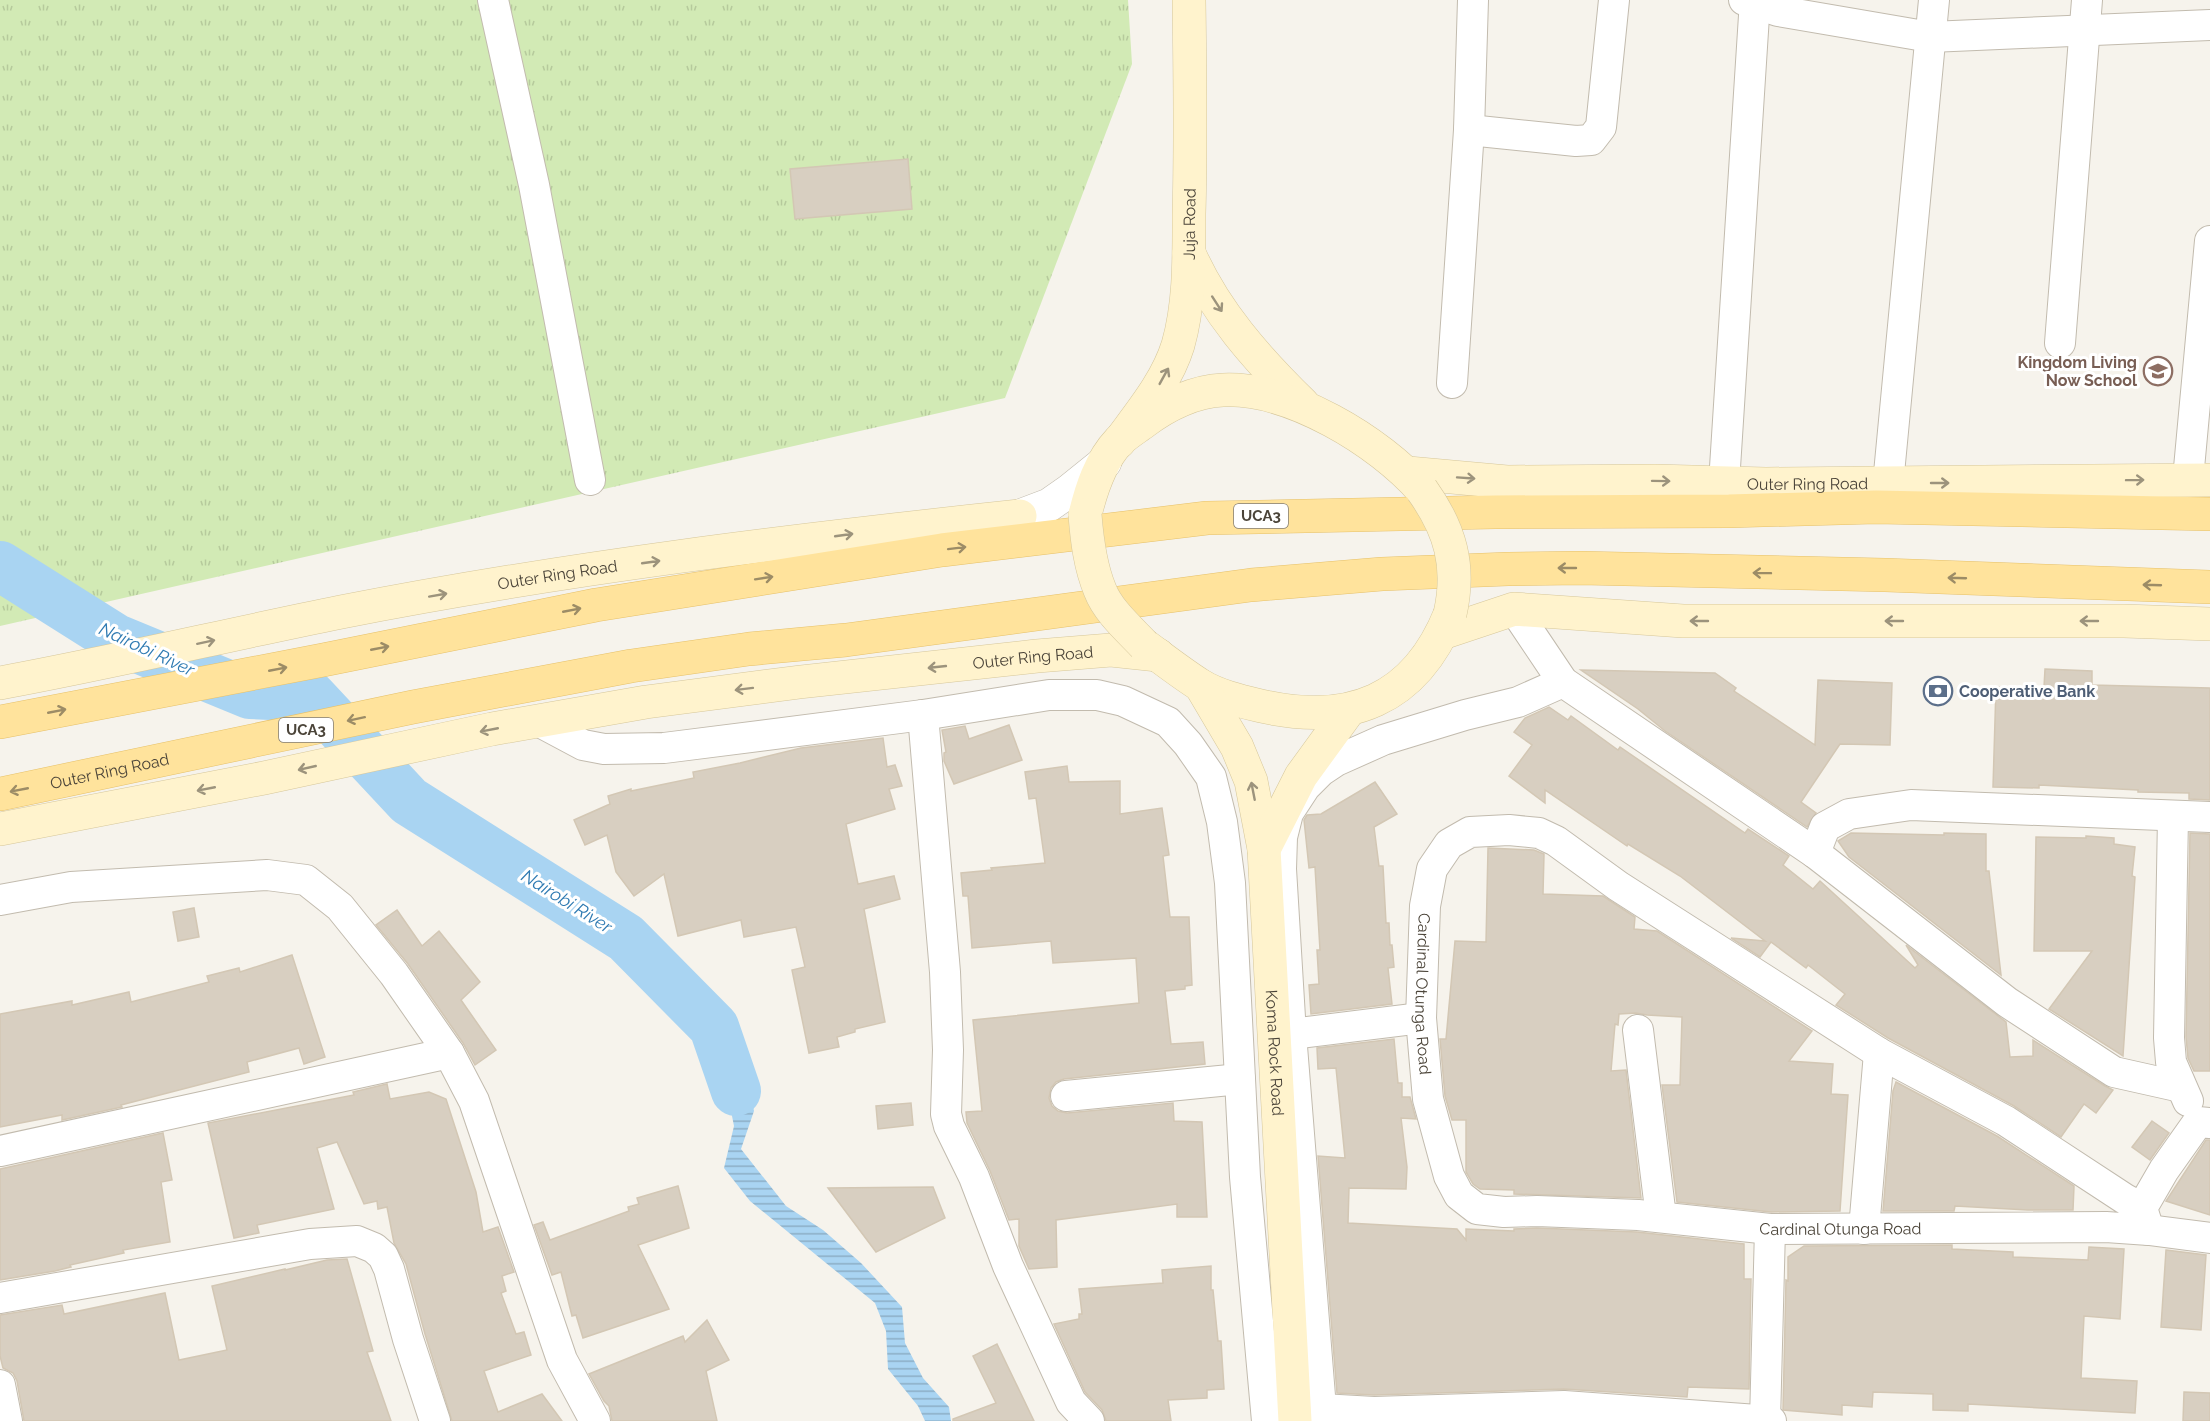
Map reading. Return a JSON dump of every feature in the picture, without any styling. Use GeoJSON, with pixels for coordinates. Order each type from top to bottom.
{"type":"FeatureCollection","features":[{"type":"Feature","properties":{"kind":"main road","name":"Juja Road"},"geometry":{"type":"LineString","coordinates":[[1189,0],[1191,142],[1189,253],[1200,278],[1238,335],[1307,407]]}},
{"type":"Feature","properties":{"kind":"main road"},"geometry":{"type":"LineString","coordinates":[[1112,452],[1165,375],[1177,347],[1185,317],[1189,253]]}},
{"type":"Feature","properties":{"kind":"main road","name":"Outer Ring Road"},"geometry":{"type":"LineString","coordinates":[[1222,390],[1251,391],[1307,407],[1368,443],[1415,481],[1447,532],[1449,541],[1455,569],[1446,623],[1414,673],[1398,687],[1368,704],[1349,710],[1312,713],[1275,709],[1236,700],[1201,686],[1151,650],[1121,621],[1100,591],[1089,553],[1085,515],[1092,488],[1112,452],[1160,410],[1187,398],[1222,390]]}},
{"type":"Feature","properties":{"kind":"main road","name":"Outer Ring Road"},"geometry":{"type":"LineString","coordinates":[[1415,481],[1888,484],[2199,480]]}},
{"type":"Feature","properties":{"kind":"main road","name":"Outer Ring Road"},"geometry":{"type":"LineString","coordinates":[[0,722],[323,660],[596,604],[942,550],[1208,518],[1876,507],[2210,514]]}},
{"type":"Feature","properties":{"kind":"main road","name":"Outer Ring Road"},"geometry":{"type":"LineString","coordinates":[[0,683],[87,668],[342,612],[553,575],[863,532],[1020,516]]}},
{"type":"Feature","properties":{"kind":"main road","name":"Outer Ring Road"},"geometry":{"type":"LineString","coordinates":[[0,794],[413,707],[631,666],[846,640],[1251,585],[1382,574],[1581,568],[2210,587]]}},
{"type":"Feature","properties":{"kind":"main road"},"geometry":{"type":"LineString","coordinates":[[1446,623],[1514,609],[1683,621],[2124,621],[2210,624]]}},
{"type":"Feature","properties":{"kind":"main road","name":"Outer Ring Road"},"geometry":{"type":"LineString","coordinates":[[168,797],[446,739],[646,702],[934,667],[1111,650],[1151,650]]}},
{"type":"Feature","properties":{"kind":"main road"},"geometry":{"type":"LineString","coordinates":[[1201,686],[1237,747],[1251,781],[1264,849]]}},
{"type":"Feature","properties":{"kind":"main road","name":"Koma Rock Road"},"geometry":{"type":"LineString","coordinates":[[1313,1417],[1264,849],[1301,776],[1349,710]]}},
{"type":"Feature","properties":{"kind":"main road"},"geometry":{"type":"LineString","coordinates":[[72,780],[168,797]]}},
{"type":"Feature","properties":{"kind":"main road","name":"UCA3"},"geometry":{"type":"LineString","coordinates":[[0,829],[168,797]]}},
{"type":"Feature","properties":{"kind":"street"},"geometry":{"type":"LineString","coordinates":[[493,0],[534,185],[590,480]]}},
{"type":"Feature","properties":{"kind":"street"},"geometry":{"type":"LineString","coordinates":[[1452,383],[1469,130],[1473,0]]}},
{"type":"Feature","properties":{"kind":"street"},"geometry":{"type":"LineString","coordinates":[[1469,130],[1576,141],[1591,140],[1601,127],[1614,0]]}},
{"type":"Feature","properties":{"kind":"street"},"geometry":{"type":"LineString","coordinates":[[1888,484],[1934,0]]}},
{"type":"Feature","properties":{"kind":"street"},"geometry":{"type":"LineString","coordinates":[[2060,343],[2087,0]]}},
{"type":"Feature","properties":{"kind":"street"},"geometry":{"type":"LineString","coordinates":[[1724,483],[1751,1],[1778,11],[1930,37],[2210,25]]}},
{"type":"Feature","properties":{"kind":"street"},"geometry":{"type":"LineString","coordinates":[[2199,480],[2210,241]]}},
{"type":"Feature","properties":{"kind":"street","name":"Outer Ring Road"},"geometry":{"type":"LineString","coordinates":[[1020,516],[1049,505],[1069,491],[1112,452]]}},
{"type":"Feature","properties":{"kind":"street"},"geometry":{"type":"LineString","coordinates":[[1514,609],[1563,681],[1815,853],[2007,1002],[2114,1072],[2181,1087]]}},
{"type":"Feature","properties":{"kind":"street"},"geometry":{"type":"LineString","coordinates":[[1563,681],[1518,702],[1465,714],[1383,740],[1336,760],[1305,787],[1288,813],[1282,837],[1281,869],[1313,1417],[1374,1412],[1564,1406],[1771,1421]]}},
{"type":"Feature","properties":{"kind":"street"},"geometry":{"type":"LineString","coordinates":[[538,721],[583,745],[604,749],[664,747],[923,715],[1049,694],[1097,695],[1123,701],[1168,722],[1188,744],[1211,777],[1222,822],[1230,883],[1245,1177],[1267,1421]]}},
{"type":"Feature","properties":{"kind":"street"},"geometry":{"type":"LineString","coordinates":[[923,715],[945,972],[948,1050],[946,1114],[949,1126],[974,1177],[1013,1276],[1071,1402],[1089,1421]]}},
{"type":"Feature","properties":{"kind":"street"},"geometry":{"type":"LineString","coordinates":[[1815,853],[1825,827],[1849,814],[1895,806],[1947,806],[2210,817]]}},
{"type":"Feature","properties":{"kind":"street"},"geometry":{"type":"LineString","coordinates":[[2173,817],[2169,1038],[2171,1062],[2181,1087],[2204,1123],[2164,1170],[2146,1219],[2210,1238]]}},
{"type":"Feature","properties":{"kind":"street","name":"Cardinal Otunga Road"},"geometry":{"type":"LineString","coordinates":[[1509,830],[1539,833],[1879,1053],[2006,1121],[2126,1200],[2146,1219],[2106,1227],[1770,1229],[1638,1215],[1504,1212],[1477,1209],[1459,1195],[1449,1176],[1442,1158],[1428,1099],[1421,1018],[1425,906],[1432,868],[1449,844],[1470,832],[1509,830]]}},
{"type":"Feature","properties":{"kind":"street"},"geometry":{"type":"LineString","coordinates":[[0,900],[71,887],[267,875],[306,880],[340,907],[394,974],[449,1053],[474,1101],[562,1360],[596,1421]]}},
{"type":"Feature","properties":{"kind":"street"},"geometry":{"type":"LineString","coordinates":[[1291,1034],[1421,1018]]}},
{"type":"Feature","properties":{"kind":"street"},"geometry":{"type":"LineString","coordinates":[[1638,1030],[1661,1217]]}},
{"type":"Feature","properties":{"kind":"street"},"geometry":{"type":"LineString","coordinates":[[0,1151],[449,1053]]}},
{"type":"Feature","properties":{"kind":"street"},"geometry":{"type":"LineString","coordinates":[[1864,1230],[1879,1053]]}},
{"type":"Feature","properties":{"kind":"street"},"geometry":{"type":"LineString","coordinates":[[1066,1096],[1240,1079]]}},
{"type":"Feature","properties":{"kind":"street"},"geometry":{"type":"LineString","coordinates":[[1765,1421],[1770,1229]]}},
{"type":"Feature","properties":{"kind":"street"},"geometry":{"type":"LineString","coordinates":[[0,1298],[310,1244],[357,1241],[374,1248],[383,1257],[389,1269],[408,1339],[435,1421]]}},
{"type":"Feature","properties":{"kind":"street"},"geometry":{"type":"LineString","coordinates":[[0,1385],[7,1421]]}},
{"type":"Feature","properties":{"kind":"green space"},"geometry":{"type":"Polygon","coordinates":[[[0,0],[1128,0],[1132,64],[1005,398],[0,626],[0,0]]]}},
{"type":"Feature","properties":{"kind":"water"},"geometry":{"type":"Polygon","coordinates":[[[714,1027],[744,1063],[754,1111],[741,1149],[786,1206],[823,1230],[861,1263],[902,1307],[905,1343],[923,1378],[949,1407],[951,1421],[925,1421],[918,1406],[888,1369],[886,1331],[875,1303],[750,1201],[724,1168],[734,1126],[727,1091],[705,1066],[714,1027]]]}},
{"type":"Feature","properties":{"kind":"building"},"geometry":{"type":"Polygon","coordinates":[[[908,159],[912,209],[795,219],[790,169],[908,159]]]}},
{"type":"Feature","properties":{"kind":"building"},"geometry":{"type":"Polygon","coordinates":[[[2045,669],[2092,671],[2092,685],[2210,688],[2210,800],[2189,799],[2189,793],[2039,785],[2039,788],[1993,787],[1996,687],[2044,687],[2045,669]]]}},
{"type":"Feature","properties":{"kind":"building"},"geometry":{"type":"Polygon","coordinates":[[[1581,670],[1715,673],[1736,688],[1734,691],[1815,745],[1818,680],[1892,683],[1890,745],[1840,744],[1801,802],[1816,813],[1807,827],[1665,731],[1638,709],[1581,670]]]}},
{"type":"Feature","properties":{"kind":"building"},"geometry":{"type":"Polygon","coordinates":[[[1549,707],[1568,720],[1571,716],[1618,750],[1620,747],[1745,833],[1748,829],[1789,856],[1783,865],[1813,889],[1820,881],[1915,968],[1918,965],[1906,945],[2006,1022],[2010,1057],[2033,1056],[2033,1040],[2113,1090],[2096,1113],[2084,1104],[2061,1137],[2014,1106],[1888,1038],[1836,1005],[1845,994],[1808,965],[1806,968],[1771,942],[1760,957],[1731,938],[1765,941],[1680,876],[1628,844],[1627,846],[1545,790],[1545,803],[1509,776],[1532,745],[1514,732],[1525,718],[1549,707]]]}},
{"type":"Feature","properties":{"kind":"building"},"geometry":{"type":"Polygon","coordinates":[[[1009,725],[1022,760],[954,784],[944,761],[946,752],[942,730],[965,726],[969,739],[1009,725]]]}},
{"type":"Feature","properties":{"kind":"building"},"geometry":{"type":"Polygon","coordinates":[[[883,738],[887,767],[895,765],[902,786],[889,789],[895,809],[846,824],[858,884],[894,876],[900,899],[864,909],[885,1022],[855,1029],[855,1032],[837,1037],[839,1047],[809,1053],[792,970],[805,967],[796,927],[744,937],[741,920],[678,936],[664,874],[634,896],[616,872],[607,835],[585,845],[574,820],[610,804],[608,796],[631,789],[631,791],[694,778],[693,772],[801,748],[883,738]]]}},
{"type":"Feature","properties":{"kind":"building"},"geometry":{"type":"Polygon","coordinates":[[[1067,766],[1069,782],[1120,781],[1120,814],[1162,808],[1169,855],[1163,856],[1170,917],[1189,917],[1192,985],[1185,986],[1185,989],[1165,991],[1171,1044],[1203,1042],[1205,1064],[1064,1079],[1056,1082],[1051,1088],[1049,1098],[1052,1106],[1058,1111],[1067,1113],[1173,1103],[1174,1121],[1202,1122],[1207,1217],[1177,1217],[1177,1204],[1056,1220],[1057,1267],[1029,1269],[1019,1246],[1019,1219],[1009,1220],[990,1171],[967,1123],[966,1112],[982,1111],[973,1020],[1139,1003],[1136,958],[1053,963],[1051,941],[972,948],[968,896],[963,896],[961,873],[1045,863],[1036,798],[1029,799],[1025,772],[1067,766]]]}},
{"type":"Feature","properties":{"kind":"building"},"geometry":{"type":"Polygon","coordinates":[[[1375,782],[1397,814],[1374,827],[1379,866],[1383,866],[1386,923],[1389,923],[1390,945],[1392,945],[1394,967],[1388,968],[1392,1004],[1311,1014],[1309,985],[1319,984],[1317,950],[1320,950],[1315,867],[1309,868],[1304,820],[1307,815],[1321,814],[1375,782]]]}},
{"type":"Feature","properties":{"kind":"building"},"geometry":{"type":"Polygon","coordinates":[[[1851,833],[1986,834],[1986,871],[1989,871],[2001,975],[1849,857],[1838,841],[1851,833]]]}},
{"type":"Feature","properties":{"kind":"building"},"geometry":{"type":"Polygon","coordinates":[[[2190,833],[2210,834],[2210,1071],[2194,1071],[2188,1058],[2186,1037],[2190,833]]]}},
{"type":"Feature","properties":{"kind":"building"},"geometry":{"type":"Polygon","coordinates":[[[2086,836],[2114,838],[2114,844],[2135,847],[2123,1056],[2049,1009],[2092,951],[2034,951],[2036,837],[2086,838],[2086,836]]]}},
{"type":"Feature","properties":{"kind":"building"},"geometry":{"type":"Polygon","coordinates":[[[1488,848],[1534,850],[1544,854],[1543,894],[1603,896],[1635,917],[1634,929],[1657,931],[1812,1031],[1789,1061],[1833,1064],[1831,1094],[1848,1095],[1840,1211],[1771,1212],[1677,1202],[1662,1085],[1680,1085],[1682,1017],[1636,1013],[1619,1014],[1618,1025],[1615,1024],[1611,1071],[1626,1070],[1641,1198],[1514,1194],[1514,1190],[1480,1189],[1473,1184],[1466,1172],[1466,1120],[1452,1120],[1445,1096],[1440,1039],[1446,1039],[1455,941],[1486,942],[1488,848]]]}},
{"type":"Feature","properties":{"kind":"building"},"geometry":{"type":"Polygon","coordinates":[[[194,908],[199,937],[178,941],[173,912],[194,908]]]}},
{"type":"Feature","properties":{"kind":"building"},"geometry":{"type":"Polygon","coordinates":[[[397,910],[422,946],[439,931],[480,982],[461,1000],[496,1050],[475,1065],[463,1043],[408,964],[376,925],[397,910]]]}},
{"type":"Feature","properties":{"kind":"building"},"geometry":{"type":"Polygon","coordinates":[[[292,955],[325,1057],[304,1064],[299,1048],[247,1062],[249,1072],[121,1105],[122,1107],[62,1120],[62,1115],[0,1127],[0,1014],[72,1001],[72,1005],[129,992],[131,1002],[209,982],[207,976],[239,968],[240,972],[292,955]]]}},
{"type":"Feature","properties":{"kind":"building"},"geometry":{"type":"Polygon","coordinates":[[[1394,1039],[1398,1083],[1402,1083],[1402,1097],[1410,1097],[1416,1119],[1401,1118],[1407,1167],[1406,1189],[1349,1188],[1348,1223],[1457,1229],[1466,1240],[1466,1229],[1514,1231],[1514,1229],[1537,1228],[1637,1232],[1744,1244],[1744,1279],[1751,1279],[1749,1389],[1688,1387],[1687,1397],[1564,1389],[1374,1395],[1337,1393],[1318,1156],[1345,1158],[1336,1068],[1318,1069],[1317,1048],[1394,1039]]]}},
{"type":"Feature","properties":{"kind":"building"},"geometry":{"type":"Polygon","coordinates":[[[1896,1082],[1997,1136],[2074,1186],[2073,1210],[1955,1206],[1954,1211],[1883,1211],[1893,1091],[1896,1082]]]}},
{"type":"Feature","properties":{"kind":"building"},"geometry":{"type":"Polygon","coordinates":[[[387,1084],[390,1099],[429,1092],[446,1099],[476,1192],[483,1232],[498,1227],[514,1272],[502,1276],[506,1291],[501,1293],[516,1334],[524,1332],[531,1355],[484,1371],[498,1412],[542,1394],[562,1421],[452,1421],[406,1264],[394,1243],[387,1207],[378,1209],[377,1201],[364,1204],[337,1142],[317,1148],[334,1209],[257,1225],[259,1233],[234,1238],[208,1123],[354,1095],[353,1092],[387,1084]]]}},
{"type":"Feature","properties":{"kind":"building"},"geometry":{"type":"Polygon","coordinates":[[[911,1103],[913,1125],[878,1129],[876,1106],[911,1103]]]}},
{"type":"Feature","properties":{"kind":"building"},"geometry":{"type":"Polygon","coordinates":[[[2152,1121],[2169,1133],[2150,1160],[2132,1147],[2152,1121]]]}},
{"type":"Feature","properties":{"kind":"building"},"geometry":{"type":"Polygon","coordinates":[[[163,1133],[172,1180],[161,1182],[170,1242],[123,1250],[124,1253],[70,1265],[71,1267],[55,1271],[0,1280],[0,1169],[163,1133]]]}},
{"type":"Feature","properties":{"kind":"building"},"geometry":{"type":"Polygon","coordinates":[[[2206,1140],[2210,1140],[2210,1215],[2166,1201],[2206,1140]]]}},
{"type":"Feature","properties":{"kind":"building"},"geometry":{"type":"Polygon","coordinates":[[[678,1186],[689,1228],[638,1245],[669,1309],[583,1338],[576,1315],[572,1316],[561,1272],[552,1275],[534,1225],[543,1222],[550,1240],[629,1211],[628,1207],[639,1204],[637,1198],[678,1186]]]}},
{"type":"Feature","properties":{"kind":"building"},"geometry":{"type":"Polygon","coordinates":[[[933,1187],[945,1218],[876,1252],[828,1188],[933,1187]]]}},
{"type":"Feature","properties":{"kind":"building"},"geometry":{"type":"Polygon","coordinates":[[[1952,1245],[1952,1249],[2013,1252],[2013,1257],[2088,1260],[2089,1247],[2124,1249],[2120,1319],[2084,1316],[2081,1378],[2137,1381],[2135,1413],[1968,1404],[1968,1411],[1933,1410],[1933,1394],[1873,1392],[1872,1407],[1842,1405],[1842,1415],[1783,1410],[1788,1257],[1804,1246],[1952,1245]]]}},
{"type":"Feature","properties":{"kind":"building"},"geometry":{"type":"Polygon","coordinates":[[[2166,1250],[2206,1255],[2201,1330],[2161,1327],[2166,1250]]]}},
{"type":"Feature","properties":{"kind":"building"},"geometry":{"type":"Polygon","coordinates":[[[347,1259],[373,1351],[367,1352],[391,1421],[24,1421],[17,1381],[13,1373],[3,1368],[0,1356],[0,1315],[62,1305],[64,1314],[165,1293],[179,1360],[227,1350],[212,1286],[327,1260],[347,1259]]]}},
{"type":"Feature","properties":{"kind":"building"},"geometry":{"type":"Polygon","coordinates":[[[1211,1266],[1211,1290],[1213,1290],[1218,1341],[1221,1341],[1224,1389],[1207,1390],[1207,1398],[1168,1400],[1171,1421],[1106,1421],[1102,1410],[1085,1392],[1054,1324],[1079,1319],[1079,1314],[1082,1314],[1079,1289],[1163,1283],[1162,1270],[1211,1266]]]}},
{"type":"Feature","properties":{"kind":"building"},"geometry":{"type":"Polygon","coordinates":[[[707,1320],[729,1360],[706,1371],[717,1421],[612,1421],[609,1406],[589,1374],[683,1336],[685,1342],[707,1320]]]}},
{"type":"Feature","properties":{"kind":"building"},"geometry":{"type":"Polygon","coordinates":[[[997,1344],[1034,1421],[953,1421],[953,1419],[996,1403],[973,1356],[997,1344]]]}},
{"type":"Feature","properties":{"kind":"building"},"geometry":{"type":"Polygon","coordinates":[[[2184,1392],[2210,1393],[2210,1421],[2183,1421],[2184,1392]]]}},
{"type":"Feature","properties":{"kind":"waterway","name":"Nairobi River"},"geometry":{"type":"LineString","coordinates":[[0,566],[116,639],[250,694],[312,697],[409,801],[626,938],[714,1027],[736,1091]]}},
{"type":"Feature","properties":{"kind":"place","name":"Kingdom Living Now School"},"geometry":{"type":"Point","coordinates":[2158,371]}},
{"type":"Feature","properties":{"kind":"place","name":"Cooperative Bank"},"geometry":{"type":"Point","coordinates":[1938,691]}}]}
